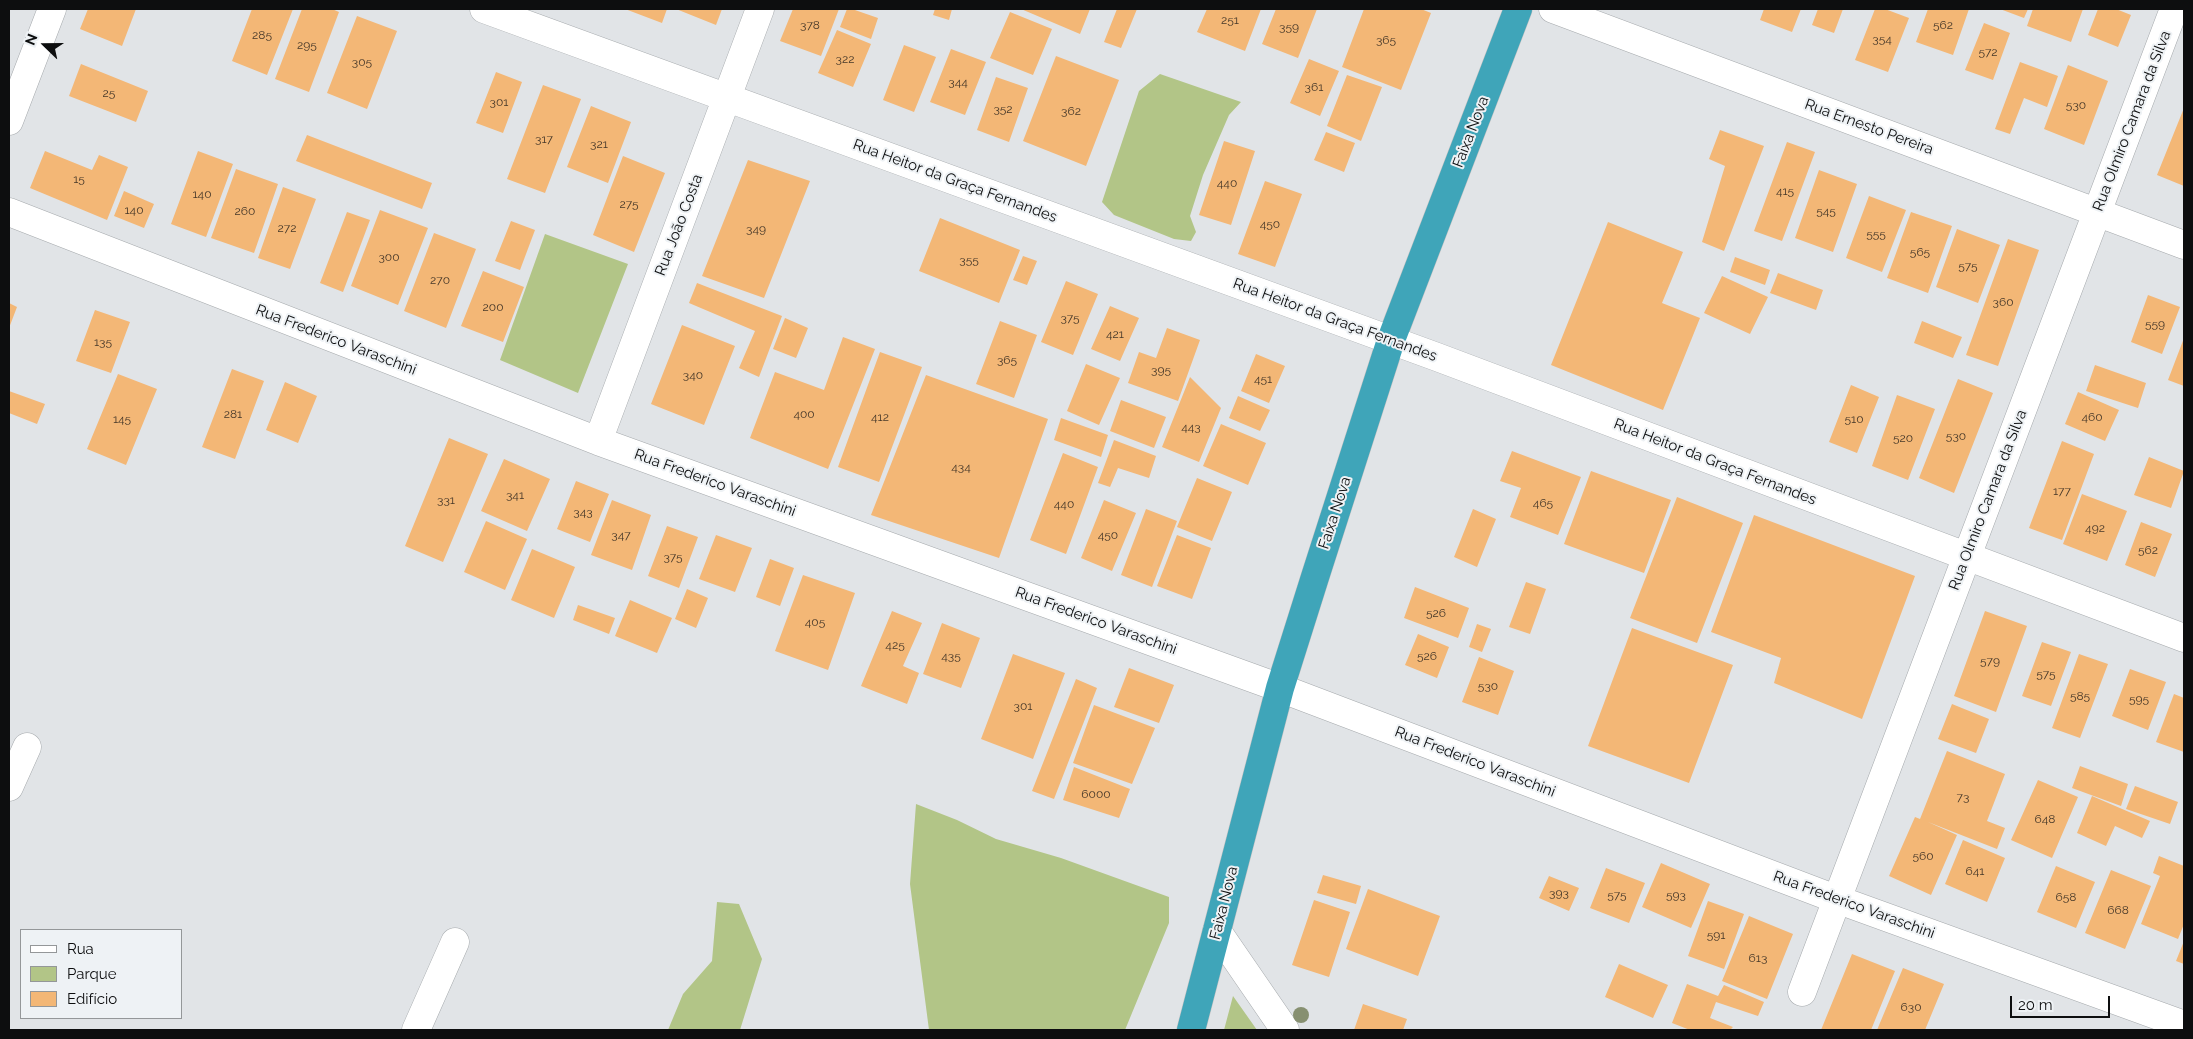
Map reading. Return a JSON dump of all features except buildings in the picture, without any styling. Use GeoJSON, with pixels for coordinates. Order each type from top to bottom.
{"type":"FeatureCollection","features":[{"type":"Feature","properties":{"kind":"highway","name":"Faixa Nova"},"geometry":{"type":"LineString","coordinates":[[1191,1030],[1280,688],[1391,340],[1518,9]]}},
{"type":"Feature","properties":{"kind":"street"},"geometry":{"type":"LineString","coordinates":[[9,121],[52,9]]}},
{"type":"Feature","properties":{"kind":"street","name":"Rua Heitor da Graça Fernandes"},"geometry":{"type":"LineString","coordinates":[[484,9],[1391,340],[2184,638]]}},
{"type":"Feature","properties":{"kind":"street","name":"Rua João Costa"},"geometry":{"type":"LineString","coordinates":[[598,441],[760,9]]}},
{"type":"Feature","properties":{"kind":"street","name":"Rua Ernesto Pereira"},"geometry":{"type":"LineString","coordinates":[[1553,9],[2184,245]]}},
{"type":"Feature","properties":{"kind":"street","name":"Rua Olmiro Camara da Silva"},"geometry":{"type":"LineString","coordinates":[[1802,992],[2174,9]]}},
{"type":"Feature","properties":{"kind":"street","name":"Rua Frederico Varaschini"},"geometry":{"type":"LineString","coordinates":[[9,212],[598,441],[1280,688],[1836,899],[2184,1026]]}},
{"type":"Feature","properties":{"kind":"street"},"geometry":{"type":"LineString","coordinates":[[9,787],[27,747]]}},
{"type":"Feature","properties":{"kind":"street"},"geometry":{"type":"LineString","coordinates":[[1216,931],[1285,1030]]}},
{"type":"Feature","properties":{"kind":"street"},"geometry":{"type":"LineString","coordinates":[[416,1030],[455,942]]}},
{"type":"Feature","properties":{"kind":"green space"},"geometry":{"type":"Polygon","coordinates":[[[1160,74],[1241,102],[1229,115],[1203,175],[1190,216],[1196,232],[1191,241],[1174,239],[1114,215],[1102,202],[1139,91],[1160,74]]]}},
{"type":"Feature","properties":{"kind":"green space"},"geometry":{"type":"Polygon","coordinates":[[[545,234],[628,264],[578,393],[500,360],[545,234]]]}},
{"type":"Feature","properties":{"kind":"green space"},"geometry":{"type":"Polygon","coordinates":[[[916,804],[957,820],[996,839],[1061,858],[1169,897],[1169,923],[1125,1030],[929,1030],[910,884],[916,804]]]}},
{"type":"Feature","properties":{"kind":"green space"},"geometry":{"type":"Polygon","coordinates":[[[717,902],[739,904],[762,959],[740,1030],[668,1030],[683,994],[712,961],[717,902]]]}},
{"type":"Feature","properties":{"kind":"green space"},"geometry":{"type":"Polygon","coordinates":[[[1233,996],[1257,1030],[1224,1030],[1233,996]]]}}]}
